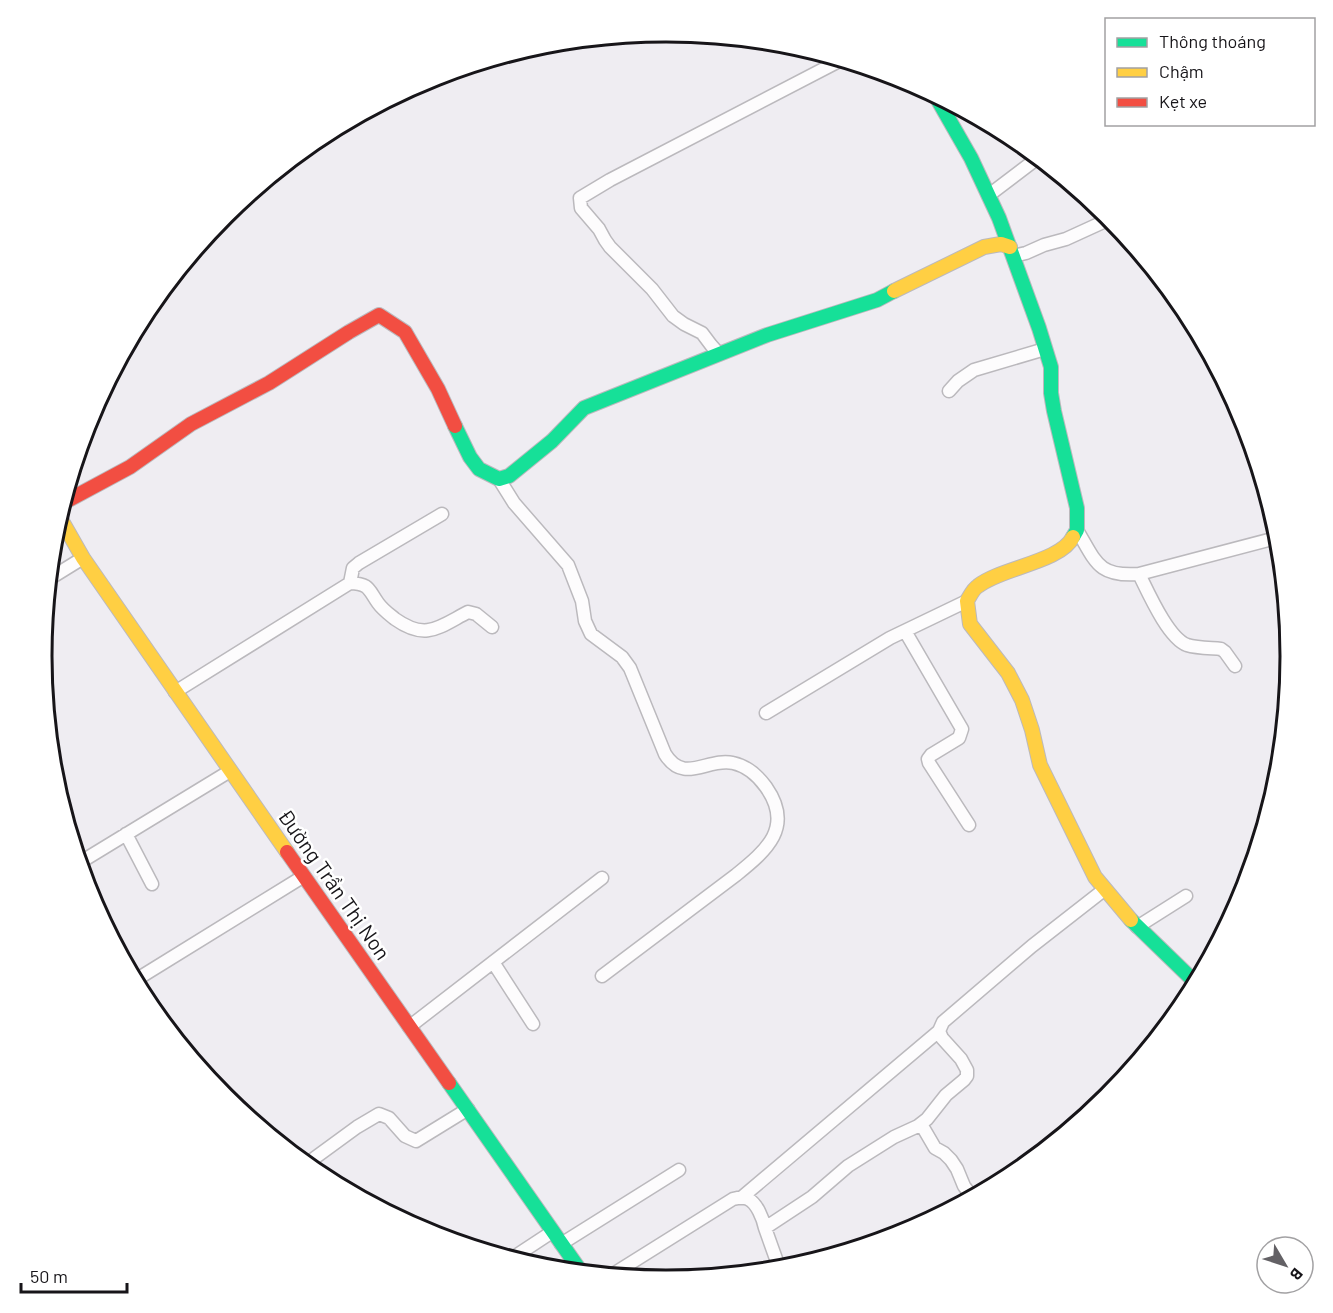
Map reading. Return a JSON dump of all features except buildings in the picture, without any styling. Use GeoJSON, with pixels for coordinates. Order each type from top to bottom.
{"type":"FeatureCollection","features":[{"type":"Feature","properties":{"kind":"street"},"geometry":{"type":"LineString","coordinates":[[719,354],[702,333],[674,316],[652,289],[610,247],[599,229],[581,208],[580,198],[610,180],[832,65]]}},
{"type":"Feature","properties":{"kind":"street"},"geometry":{"type":"LineString","coordinates":[[766,713],[890,638],[967,602],[977,586],[994,577],[1059,552],[1071,542],[1077,530],[1077,508],[1051,393],[1051,367],[1039,328],[988,195],[971,158],[942,107]]}},
{"type":"Feature","properties":{"kind":"street"},"geometry":{"type":"LineString","coordinates":[[988,195],[1032,162]]}},
{"type":"Feature","properties":{"kind":"street"},"geometry":{"type":"LineString","coordinates":[[499,479],[509,476],[552,441],[584,408],[808,321],[877,300],[984,247],[1001,244],[1011,252],[1026,253],[1066,239],[1102,223]]}},
{"type":"Feature","properties":{"kind":"street"},"geometry":{"type":"LineString","coordinates":[[73,498],[130,467],[191,424],[269,383],[379,315],[405,332],[438,389],[479,469],[499,479],[514,503],[568,565],[582,601],[585,621],[591,634],[622,657],[630,668],[665,754],[671,762],[681,768],[691,770],[730,762],[746,767],[763,783],[773,797],[778,812],[778,825],[772,841],[757,858],[602,976]]}},
{"type":"Feature","properties":{"kind":"street"},"geometry":{"type":"LineString","coordinates":[[949,391],[958,381],[974,370],[1045,349]]}},
{"type":"Feature","properties":{"kind":"street"},"geometry":{"type":"LineString","coordinates":[[350,583],[353,568],[359,563],[442,514]]}},
{"type":"Feature","properties":{"kind":"street","name":"Đường Trần Thị Non"},"geometry":{"type":"LineString","coordinates":[[66,528],[83,558],[175,692],[576,1264]]}},
{"type":"Feature","properties":{"kind":"street"},"geometry":{"type":"LineString","coordinates":[[1077,530],[1099,566],[1112,573],[1125,575],[1139,574],[1269,540]]}},
{"type":"Feature","properties":{"kind":"street"},"geometry":{"type":"LineString","coordinates":[[57,574],[83,558]]}},
{"type":"Feature","properties":{"kind":"street"},"geometry":{"type":"LineString","coordinates":[[1139,574],[1167,626],[1178,638],[1185,644],[1221,649],[1226,652],[1235,666]]}},
{"type":"Feature","properties":{"kind":"street"},"geometry":{"type":"LineString","coordinates":[[175,692],[350,583],[361,583],[369,588],[384,611],[404,625],[421,631],[440,627],[468,612],[476,614],[492,627]]}},
{"type":"Feature","properties":{"kind":"street"},"geometry":{"type":"LineString","coordinates":[[967,602],[970,624],[1008,674],[1022,700],[1040,765],[1095,877],[1137,927],[1190,978]]}},
{"type":"Feature","properties":{"kind":"street"},"geometry":{"type":"LineString","coordinates":[[905,631],[962,729],[959,738],[928,759],[969,825]]}},
{"type":"Feature","properties":{"kind":"street"},"geometry":{"type":"LineString","coordinates":[[87,858],[230,771]]}},
{"type":"Feature","properties":{"kind":"street"},"geometry":{"type":"LineString","coordinates":[[126,834],[152,884]]}},
{"type":"Feature","properties":{"kind":"street"},"geometry":{"type":"LineString","coordinates":[[142,977],[304,876]]}},
{"type":"Feature","properties":{"kind":"street"},"geometry":{"type":"LineString","coordinates":[[409,1027],[602,878]]}},
{"type":"Feature","properties":{"kind":"street"},"geometry":{"type":"LineString","coordinates":[[741,1198],[939,1030],[943,1022],[1032,946],[1105,889]]}},
{"type":"Feature","properties":{"kind":"street"},"geometry":{"type":"LineString","coordinates":[[1137,927],[1185,896]]}},
{"type":"Feature","properties":{"kind":"street"},"geometry":{"type":"LineString","coordinates":[[493,962],[533,1024]]}},
{"type":"Feature","properties":{"kind":"street"},"geometry":{"type":"LineString","coordinates":[[765,1228],[773,1225],[812,1197],[848,1166],[894,1137],[921,1124],[946,1095],[964,1080],[967,1070],[961,1059],[942,1038],[939,1030]]}},
{"type":"Feature","properties":{"kind":"street"},"geometry":{"type":"LineString","coordinates":[[314,1159],[379,1114],[389,1118],[405,1137],[416,1141],[468,1109]]}},
{"type":"Feature","properties":{"kind":"street"},"geometry":{"type":"LineString","coordinates":[[921,1124],[935,1148],[951,1160],[968,1192]]}},
{"type":"Feature","properties":{"kind":"street"},"geometry":{"type":"LineString","coordinates":[[561,1244],[679,1170]]}},
{"type":"Feature","properties":{"kind":"street"},"geometry":{"type":"LineString","coordinates":[[621,1269],[733,1198],[747,1198],[754,1203],[764,1221],[777,1261]]}},
{"type":"Feature","properties":{"kind":"street"},"geometry":{"type":"LineString","coordinates":[[520,1253],[552,1232]]}},
{"type":"Feature","properties":{"kind":"traffic: fast"},"geometry":{"type":"LineString","coordinates":[[942,107],[971,158],[999,218],[1051,367],[1054,411],[1077,508],[1077,530],[1073,537]]}},
{"type":"Feature","properties":{"kind":"traffic: fast"},"geometry":{"type":"LineString","coordinates":[[455,426],[470,457],[479,469],[499,479],[509,476],[552,441],[584,408],[767,335],[877,300],[894,291]]}},
{"type":"Feature","properties":{"kind":"traffic: fast"},"geometry":{"type":"LineString","coordinates":[[1131,920],[1190,977]]}},
{"type":"Feature","properties":{"kind":"traffic: fast"},"geometry":{"type":"LineString","coordinates":[[449,1083],[576,1264]]}},
{"type":"Feature","properties":{"kind":"traffic: slow"},"geometry":{"type":"LineString","coordinates":[[894,291],[984,247],[1001,244],[1010,247]]}},
{"type":"Feature","properties":{"kind":"traffic: slow"},"geometry":{"type":"LineString","coordinates":[[66,528],[83,558],[287,852]]}},
{"type":"Feature","properties":{"kind":"traffic: slow"},"geometry":{"type":"LineString","coordinates":[[1073,537],[1056,553],[1000,574],[976,587],[967,601],[970,624],[1008,673],[1022,700],[1040,765],[1095,877],[1131,920]]}},
{"type":"Feature","properties":{"kind":"traffic: jam"},"geometry":{"type":"LineString","coordinates":[[73,498],[130,467],[191,424],[269,383],[379,315],[405,332],[438,389],[455,426]]}},
{"type":"Feature","properties":{"kind":"traffic: jam"},"geometry":{"type":"LineString","coordinates":[[287,852],[449,1083]]}}]}
